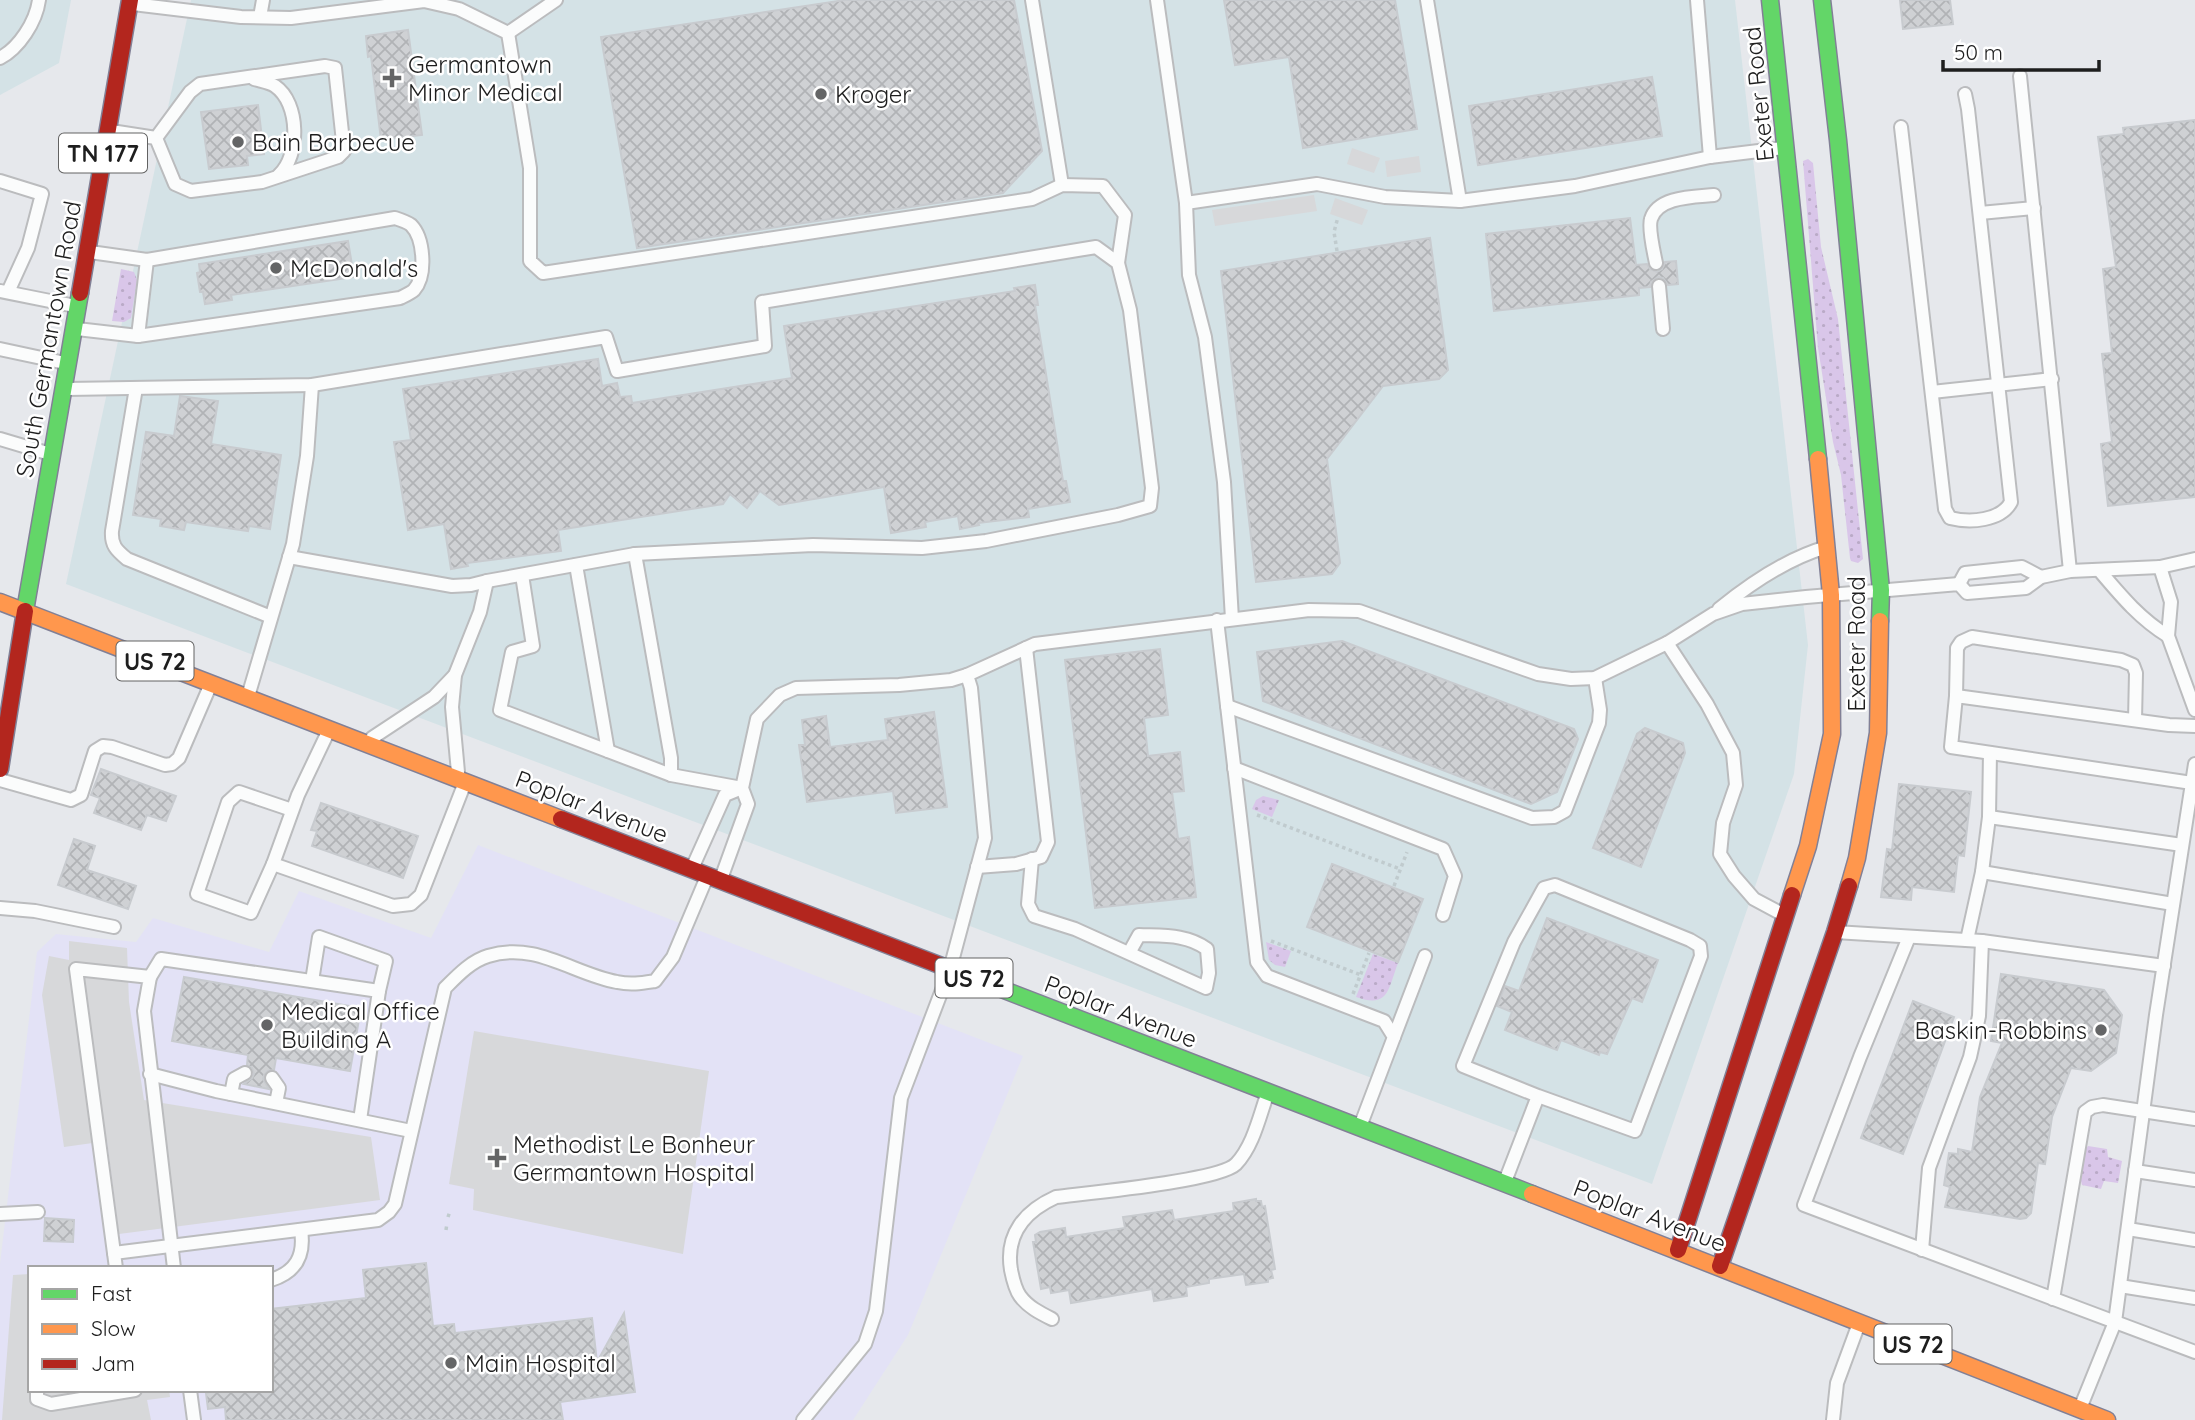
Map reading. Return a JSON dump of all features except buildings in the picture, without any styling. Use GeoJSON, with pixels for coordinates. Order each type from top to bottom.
{"type":"FeatureCollection","features":[{"type":"Feature","properties":{"kind":"main road","name":"Exeter Road"},"geometry":{"type":"LineString","coordinates":[[1678,1250],[1808,846],[1832,734],[1831,595],[1827,547],[1770,0]]}},
{"type":"Feature","properties":{"kind":"main road","name":"Exeter Road"},"geometry":{"type":"LineString","coordinates":[[1720,1266],[1835,932],[1857,858],[1878,733],[1881,590],[1822,0]]}},
{"type":"Feature","properties":{"kind":"main road","name":"South Germantown Road"},"geometry":{"type":"LineString","coordinates":[[1,758],[129,2]]}},
{"type":"Feature","properties":{"kind":"main road","name":"Poplar Avenue"},"geometry":{"type":"LineString","coordinates":[[0,602],[1720,1266],[2078,1415],[2107,1420]]}},
{"type":"Feature","properties":{"kind":"lane"},"geometry":{"type":"LineString","coordinates":[[0,58],[13,51],[37,12],[39,0]]}},
{"type":"Feature","properties":{"kind":"lane"},"geometry":{"type":"LineString","coordinates":[[260,18],[263,0]]}},
{"type":"Feature","properties":{"kind":"lane"},"geometry":{"type":"LineString","coordinates":[[508,33],[556,0]]}},
{"type":"Feature","properties":{"kind":"lane"},"geometry":{"type":"LineString","coordinates":[[1032,0],[1062,185]]}},
{"type":"Feature","properties":{"kind":"lane"},"geometry":{"type":"LineString","coordinates":[[1157,0],[1186,203],[1189,275],[1205,337],[1224,482],[1232,619]]}},
{"type":"Feature","properties":{"kind":"lane"},"geometry":{"type":"LineString","coordinates":[[1427,0],[1460,201]]}},
{"type":"Feature","properties":{"kind":"lane"},"geometry":{"type":"LineString","coordinates":[[1697,0],[1710,157]]}},
{"type":"Feature","properties":{"kind":"lane"},"geometry":{"type":"LineString","coordinates":[[129,2],[260,18],[291,18],[424,1],[459,9],[508,33]]}},
{"type":"Feature","properties":{"kind":"lane"},"geometry":{"type":"LineString","coordinates":[[289,557],[452,586],[471,585],[635,554],[813,545],[922,548],[986,541],[1118,515],[1150,506],[1152,488],[1129,310],[1118,263],[1125,215],[1103,186],[1062,185],[1032,200],[543,273],[530,261],[530,169],[508,33]]}},
{"type":"Feature","properties":{"kind":"lane"},"geometry":{"type":"LineString","coordinates":[[325,66],[335,68],[344,151],[338,157],[262,182],[191,191],[175,184],[156,138],[190,92],[200,84],[325,66]]}},
{"type":"Feature","properties":{"kind":"lane"},"geometry":{"type":"LineString","coordinates":[[2020,76],[2070,571]]}},
{"type":"Feature","properties":{"kind":"lane"},"geometry":{"type":"LineString","coordinates":[[250,77],[275,85],[289,106],[294,152],[288,167],[278,177]]}},
{"type":"Feature","properties":{"kind":"lane"},"geometry":{"type":"LineString","coordinates":[[1901,127],[1945,509],[1950,518],[1960,521],[1994,517],[2007,511],[2011,502],[1965,94]]}},
{"type":"Feature","properties":{"kind":"lane"},"geometry":{"type":"LineString","coordinates":[[107,131],[156,138]]}},
{"type":"Feature","properties":{"kind":"lane"},"geometry":{"type":"LineString","coordinates":[[1186,203],[1317,184],[1385,197],[1460,201],[1575,186],[1710,157],[1787,147]]}},
{"type":"Feature","properties":{"kind":"lane"},"geometry":{"type":"LineString","coordinates":[[0,181],[42,194],[28,248],[4,291],[77,306]]}},
{"type":"Feature","properties":{"kind":"lane"},"geometry":{"type":"LineString","coordinates":[[1656,263],[1650,220],[1658,208],[1674,200],[1714,195]]}},
{"type":"Feature","properties":{"kind":"lane"},"geometry":{"type":"LineString","coordinates":[[1980,213],[2034,208]]}},
{"type":"Feature","properties":{"kind":"lane"},"geometry":{"type":"LineString","coordinates":[[74,329],[138,336],[400,298],[414,290],[421,276],[422,259],[417,234],[409,223],[396,218],[147,260],[85,251]]}},
{"type":"Feature","properties":{"kind":"lane"},"geometry":{"type":"LineString","coordinates":[[63,389],[312,385],[606,337],[617,371],[765,346],[762,302],[1096,247],[1118,263]]}},
{"type":"Feature","properties":{"kind":"lane"},"geometry":{"type":"LineString","coordinates":[[138,336],[147,260]]}},
{"type":"Feature","properties":{"kind":"lane"},"geometry":{"type":"LineString","coordinates":[[1658,286],[1663,329]]}},
{"type":"Feature","properties":{"kind":"lane"},"geometry":{"type":"LineString","coordinates":[[0,349],[67,363]]}},
{"type":"Feature","properties":{"kind":"lane"},"geometry":{"type":"LineString","coordinates":[[1932,392],[2052,379]]}},
{"type":"Feature","properties":{"kind":"lane"},"geometry":{"type":"LineString","coordinates":[[248,697],[289,557],[307,456],[312,385]]}},
{"type":"Feature","properties":{"kind":"lane"},"geometry":{"type":"LineString","coordinates":[[136,388],[112,531],[116,550],[127,559],[271,617]]}},
{"type":"Feature","properties":{"kind":"lane"},"geometry":{"type":"LineString","coordinates":[[0,439],[52,454]]}},
{"type":"Feature","properties":{"kind":"lane"},"geometry":{"type":"LineString","coordinates":[[114,1253],[378,1220],[390,1212],[395,1204],[444,988],[462,971],[486,956],[517,951],[550,957],[615,982],[635,984],[655,981],[673,957],[707,875],[747,804],[742,788],[757,719],[780,695],[796,688],[899,685],[951,680],[1035,643],[1308,610],[1359,611],[1538,674],[1571,679],[1595,678],[1667,643],[1713,614],[1742,591],[1804,553],[1827,547]]}},
{"type":"Feature","properties":{"kind":"lane"},"geometry":{"type":"LineString","coordinates":[[635,554],[671,758],[671,775]]}},
{"type":"Feature","properties":{"kind":"lane"},"geometry":{"type":"LineString","coordinates":[[1959,584],[1967,593],[2000,591],[2026,587],[2041,577],[2070,571],[2161,567],[2195,559]]}},
{"type":"Feature","properties":{"kind":"lane"},"geometry":{"type":"LineString","coordinates":[[576,565],[608,751]]}},
{"type":"Feature","properties":{"kind":"lane"},"geometry":{"type":"LineString","coordinates":[[1959,584],[1965,573],[2022,567],[2041,577]]}},
{"type":"Feature","properties":{"kind":"lane"},"geometry":{"type":"LineString","coordinates":[[2161,567],[2171,602],[2168,636],[2195,710]]}},
{"type":"Feature","properties":{"kind":"lane"},"geometry":{"type":"LineString","coordinates":[[2099,570],[2149,625],[2168,636]]}},
{"type":"Feature","properties":{"kind":"lane"},"geometry":{"type":"LineString","coordinates":[[522,575],[533,646],[512,652],[500,710],[671,775],[742,788]]}},
{"type":"Feature","properties":{"kind":"lane"},"geometry":{"type":"LineString","coordinates":[[273,864],[393,906],[411,904],[421,895],[462,780],[452,707],[455,675],[480,611],[487,581]]}},
{"type":"Feature","properties":{"kind":"lane"},"geometry":{"type":"LineString","coordinates":[[1713,614],[1742,604],[1959,584]]}},
{"type":"Feature","properties":{"kind":"lane"},"geometry":{"type":"LineString","coordinates":[[1217,620],[1257,962],[1267,975],[1384,1021],[1394,1037]]}},
{"type":"Feature","properties":{"kind":"lane"},"geometry":{"type":"LineString","coordinates":[[2134,720],[2136,673],[2133,665],[2121,660],[1972,637],[1961,642],[1957,648],[1951,747],[2192,783]]}},
{"type":"Feature","properties":{"kind":"lane"},"geometry":{"type":"LineString","coordinates":[[1667,643],[1707,704],[1733,753],[1736,785],[1723,824],[1720,854],[1754,899],[1786,916]]}},
{"type":"Feature","properties":{"kind":"lane"},"geometry":{"type":"LineString","coordinates":[[977,867],[1016,864],[1041,857],[1048,842],[1026,648]]}},
{"type":"Feature","properties":{"kind":"lane"},"geometry":{"type":"LineString","coordinates":[[366,743],[434,697],[455,675]]}},
{"type":"Feature","properties":{"kind":"lane"},"geometry":{"type":"LineString","coordinates":[[803,1420],[865,1344],[876,1311],[901,1098],[950,969],[985,838],[971,688],[967,675]]}},
{"type":"Feature","properties":{"kind":"lane"},"geometry":{"type":"LineString","coordinates":[[1227,706],[1532,818],[1554,817],[1564,811],[1599,723],[1600,710],[1595,678]]}},
{"type":"Feature","properties":{"kind":"lane"},"geometry":{"type":"LineString","coordinates":[[0,780],[71,800],[81,795],[95,751],[103,746],[165,765],[172,764],[179,758],[211,683]]}},
{"type":"Feature","properties":{"kind":"lane"},"geometry":{"type":"LineString","coordinates":[[1956,696],[2195,726]]}},
{"type":"Feature","properties":{"kind":"lane"},"geometry":{"type":"LineString","coordinates":[[292,810],[239,792],[228,802],[197,894],[251,914],[273,864],[292,810],[329,728]]}},
{"type":"Feature","properties":{"kind":"lane"},"geometry":{"type":"LineString","coordinates":[[1967,940],[1982,872],[1989,817],[1990,753]]}},
{"type":"Feature","properties":{"kind":"lane"},"geometry":{"type":"LineString","coordinates":[[2078,1415],[2115,1322],[2143,1111],[2195,764]]}},
{"type":"Feature","properties":{"kind":"lane"},"geometry":{"type":"LineString","coordinates":[[1234,768],[1443,849],[1455,876],[1443,915]]}},
{"type":"Feature","properties":{"kind":"lane"},"geometry":{"type":"LineString","coordinates":[[707,875],[724,795],[742,788]]}},
{"type":"Feature","properties":{"kind":"lane"},"geometry":{"type":"LineString","coordinates":[[1989,817],[2182,845]]}},
{"type":"Feature","properties":{"kind":"lane"},"geometry":{"type":"LineString","coordinates":[[1032,859],[1028,904],[1034,916],[1075,929],[1206,988],[1209,973],[1207,949],[1196,940],[1139,935],[1129,953]]}},
{"type":"Feature","properties":{"kind":"lane"},"geometry":{"type":"LineString","coordinates":[[1982,872],[2173,904]]}},
{"type":"Feature","properties":{"kind":"lane"},"geometry":{"type":"LineString","coordinates":[[1555,886],[1700,946],[1700,956],[1635,1132],[1538,1096],[1463,1066],[1514,942],[1544,888],[1555,886]]}},
{"type":"Feature","properties":{"kind":"lane"},"geometry":{"type":"LineString","coordinates":[[0,908],[36,911],[114,927]]}},
{"type":"Feature","properties":{"kind":"lane"},"geometry":{"type":"LineString","coordinates":[[1835,932],[1982,941],[2164,965]]}},
{"type":"Feature","properties":{"kind":"lane"},"geometry":{"type":"LineString","coordinates":[[312,981],[318,937],[386,961],[360,1120]]}},
{"type":"Feature","properties":{"kind":"lane"},"geometry":{"type":"LineString","coordinates":[[1909,937],[1804,1205],[2195,1352]]}},
{"type":"Feature","properties":{"kind":"lane"},"geometry":{"type":"LineString","coordinates":[[1922,1250],[1929,1168],[1970,1057],[1979,1016],[1982,941]]}},
{"type":"Feature","properties":{"kind":"lane"},"geometry":{"type":"LineString","coordinates":[[1360,1127],[1425,956]]}},
{"type":"Feature","properties":{"kind":"lane"},"geometry":{"type":"LineString","coordinates":[[174,1266],[144,1011],[150,977],[160,959],[379,991]]}},
{"type":"Feature","properties":{"kind":"lane"},"geometry":{"type":"LineString","coordinates":[[116,1266],[76,969],[150,977]]}},
{"type":"Feature","properties":{"kind":"lane"},"geometry":{"type":"LineString","coordinates":[[231,1094],[234,1079],[246,1073]]}},
{"type":"Feature","properties":{"kind":"lane"},"geometry":{"type":"LineString","coordinates":[[150,1074],[231,1094],[411,1131]]}},
{"type":"Feature","properties":{"kind":"lane"},"geometry":{"type":"LineString","coordinates":[[272,1078],[279,1088],[276,1103]]}},
{"type":"Feature","properties":{"kind":"lane"},"geometry":{"type":"LineString","coordinates":[[1052,1319],[1031,1307],[1015,1287],[1010,1247],[1022,1219],[1033,1209],[1056,1197],[1190,1179],[1229,1170],[1247,1150],[1269,1092]]}},
{"type":"Feature","properties":{"kind":"lane"},"geometry":{"type":"LineString","coordinates":[[1504,1183],[1538,1096]]}},
{"type":"Feature","properties":{"kind":"lane"},"geometry":{"type":"LineString","coordinates":[[2053,1299],[2085,1112],[2092,1107],[2103,1105],[2195,1119]]}},
{"type":"Feature","properties":{"kind":"lane"},"geometry":{"type":"LineString","coordinates":[[2136,1171],[2195,1180]]}},
{"type":"Feature","properties":{"kind":"lane"},"geometry":{"type":"LineString","coordinates":[[0,1214],[38,1212]]}},
{"type":"Feature","properties":{"kind":"lane"},"geometry":{"type":"LineString","coordinates":[[2128,1229],[2195,1240]]}},
{"type":"Feature","properties":{"kind":"lane"},"geometry":{"type":"LineString","coordinates":[[273,1279],[287,1275],[298,1260],[302,1237],[300,1230]]}},
{"type":"Feature","properties":{"kind":"lane"},"geometry":{"type":"LineString","coordinates":[[2120,1286],[2195,1298]]}},
{"type":"Feature","properties":{"kind":"lane"},"geometry":{"type":"LineString","coordinates":[[1833,1420],[1837,1383],[1860,1323]]}},
{"type":"Feature","properties":{"kind":"lane"},"geometry":{"type":"LineString","coordinates":[[37,1392],[37,1399],[51,1404],[123,1392]]}},
{"type":"Feature","properties":{"kind":"lane"},"geometry":{"type":"LineString","coordinates":[[190,1392],[194,1420]]}},
{"type":"Feature","properties":{"kind":"path"},"geometry":{"type":"LineString","coordinates":[[1337,251],[1334,232],[1338,217]]}},
{"type":"Feature","properties":{"kind":"path"},"geometry":{"type":"LineString","coordinates":[[1252,813],[1400,869]]}},
{"type":"Feature","properties":{"kind":"path"},"geometry":{"type":"LineString","coordinates":[[1394,886],[1412,837]]}},
{"type":"Feature","properties":{"kind":"path"},"geometry":{"type":"LineString","coordinates":[[1266,939],[1360,975]]}},
{"type":"Feature","properties":{"kind":"path"},"geometry":{"type":"LineString","coordinates":[[1348,1007],[1369,953]]}},
{"type":"Feature","properties":{"kind":"path"},"geometry":{"type":"LineString","coordinates":[[449,1217],[450,1211]]}},
{"type":"Feature","properties":{"kind":"path"},"geometry":{"type":"LineString","coordinates":[[446,1230],[447,1223]]}},
{"type":"Feature","properties":{"kind":"shaded area"},"geometry":{"type":"Polygon","coordinates":[[[0,0],[71,0],[59,63],[0,95],[0,0]]]}},
{"type":"Feature","properties":{"kind":"shaded area"},"geometry":{"type":"Polygon","coordinates":[[[191,0],[1735,0],[1808,645],[1794,774],[1652,1184],[66,584],[191,0]]]}},
{"type":"Feature","properties":{"kind":"shaded area"},"geometry":{"type":"Polygon","coordinates":[[[1352,148],[1380,158],[1374,173],[1347,164],[1352,148]]]}},
{"type":"Feature","properties":{"kind":"shaded area"},"geometry":{"type":"Polygon","coordinates":[[[1419,156],[1421,172],[1387,177],[1385,161],[1419,156]]]}},
{"type":"Feature","properties":{"kind":"shaded area"},"geometry":{"type":"Polygon","coordinates":[[[1808,159],[1813,163],[1821,247],[1838,319],[1863,559],[1858,563],[1850,558],[1841,475],[1818,348],[1803,161],[1808,159]]]}},
{"type":"Feature","properties":{"kind":"shaded area"},"geometry":{"type":"Polygon","coordinates":[[[1314,195],[1317,211],[1215,226],[1212,210],[1314,195]]]}},
{"type":"Feature","properties":{"kind":"shaded area"},"geometry":{"type":"Polygon","coordinates":[[[1335,198],[1368,210],[1362,225],[1330,214],[1335,198]]]}},
{"type":"Feature","properties":{"kind":"shaded area"},"geometry":{"type":"Polygon","coordinates":[[[121,269],[134,272],[137,280],[131,318],[124,322],[112,321],[121,269]]]}},
{"type":"Feature","properties":{"kind":"shaded area"},"geometry":{"type":"Polygon","coordinates":[[[1263,796],[1279,800],[1272,817],[1252,809],[1256,800],[1263,796]]]}},
{"type":"Feature","properties":{"kind":"shaded area","name":"Methodist Le Bonheur Germantown Hospital"},"geometry":{"type":"Polygon","coordinates":[[[478,845],[1023,1056],[908,1335],[853,1420],[0,1420],[0,1264],[37,952],[56,934],[136,942],[153,918],[269,952],[299,891],[431,938],[478,845]]]}},
{"type":"Feature","properties":{"kind":"shaded area"},"geometry":{"type":"Polygon","coordinates":[[[69,941],[127,948],[129,1002],[144,1100],[371,1137],[380,1200],[119,1234],[107,1141],[64,1147],[42,995],[49,956],[69,960],[69,941]]]}},
{"type":"Feature","properties":{"kind":"shaded area"},"geometry":{"type":"Polygon","coordinates":[[[1266,942],[1291,951],[1285,967],[1275,965],[1269,960],[1266,942]]]}},
{"type":"Feature","properties":{"kind":"shaded area"},"geometry":{"type":"Polygon","coordinates":[[[1373,954],[1398,963],[1386,994],[1375,1000],[1367,1000],[1356,997],[1373,954]]]}},
{"type":"Feature","properties":{"kind":"shaded area"},"geometry":{"type":"Polygon","coordinates":[[[474,1031],[709,1071],[683,1254],[473,1210],[474,1189],[449,1184],[474,1031]]]}},
{"type":"Feature","properties":{"kind":"shaded area"},"geometry":{"type":"Polygon","coordinates":[[[2088,1146],[2107,1149],[2108,1157],[2122,1161],[2118,1183],[2104,1181],[2101,1189],[2082,1185],[2080,1165],[2088,1146]]]}},
{"type":"Feature","properties":{"kind":"shaded area"},"geometry":{"type":"Polygon","coordinates":[[[28,1274],[28,1392],[169,1392],[170,1397],[147,1400],[151,1420],[2,1420],[13,1275],[28,1274]]]}},
{"type":"Feature","properties":{"kind":"traffic: fast"},"geometry":{"type":"LineString","coordinates":[[1770,0],[1818,459]]}},
{"type":"Feature","properties":{"kind":"traffic: fast"},"geometry":{"type":"LineString","coordinates":[[1822,0],[1881,590],[1880,621]]}},
{"type":"Feature","properties":{"kind":"traffic: fast"},"geometry":{"type":"LineString","coordinates":[[25,611],[80,293]]}},
{"type":"Feature","properties":{"kind":"traffic: fast"},"geometry":{"type":"LineString","coordinates":[[973,978],[1532,1194]]}},
{"type":"Feature","properties":{"kind":"traffic: slow"},"geometry":{"type":"LineString","coordinates":[[1792,895],[1808,846],[1832,734],[1831,595],[1818,459]]}},
{"type":"Feature","properties":{"kind":"traffic: slow"},"geometry":{"type":"LineString","coordinates":[[0,602],[561,819]]}},
{"type":"Feature","properties":{"kind":"traffic: slow"},"geometry":{"type":"LineString","coordinates":[[1849,886],[1857,858],[1878,733],[1880,621]]}},
{"type":"Feature","properties":{"kind":"traffic: slow"},"geometry":{"type":"LineString","coordinates":[[1532,1194],[2107,1420]]}},
{"type":"Feature","properties":{"kind":"traffic: jam"},"geometry":{"type":"LineString","coordinates":[[80,293],[130,0]]}},
{"type":"Feature","properties":{"kind":"traffic: jam"},"geometry":{"type":"LineString","coordinates":[[0,769],[25,611]]}},
{"type":"Feature","properties":{"kind":"traffic: jam"},"geometry":{"type":"LineString","coordinates":[[561,819],[973,978]]}},
{"type":"Feature","properties":{"kind":"traffic: jam"},"geometry":{"type":"LineString","coordinates":[[1720,1266],[1849,886]]}},
{"type":"Feature","properties":{"kind":"traffic: jam"},"geometry":{"type":"LineString","coordinates":[[1678,1250],[1792,895]]}},
{"type":"Feature","properties":{"kind":"place","name":"Germantown Minor Medical"},"geometry":{"type":"Point","coordinates":[392,78]}},
{"type":"Feature","properties":{"kind":"place","name":"Kroger"},"geometry":{"type":"Point","coordinates":[821,94]}},
{"type":"Feature","properties":{"kind":"place","name":"Bain Barbecue"},"geometry":{"type":"Point","coordinates":[238,142]}},
{"type":"Feature","properties":{"kind":"place","name":"McDonald's"},"geometry":{"type":"Point","coordinates":[276,268]}},
{"type":"Feature","properties":{"kind":"place","name":"Medical Office Building A"},"geometry":{"type":"Point","coordinates":[267,1025]}},
{"type":"Feature","properties":{"kind":"place","name":"Baskin-Robbins"},"geometry":{"type":"Point","coordinates":[2101,1030]}},
{"type":"Feature","properties":{"kind":"place","name":"Methodist Le Bonheur Germantown Hospital"},"geometry":{"type":"Point","coordinates":[497,1158]}},
{"type":"Feature","properties":{"kind":"place","name":"Main Hospital"},"geometry":{"type":"Point","coordinates":[451,1363]}}]}
